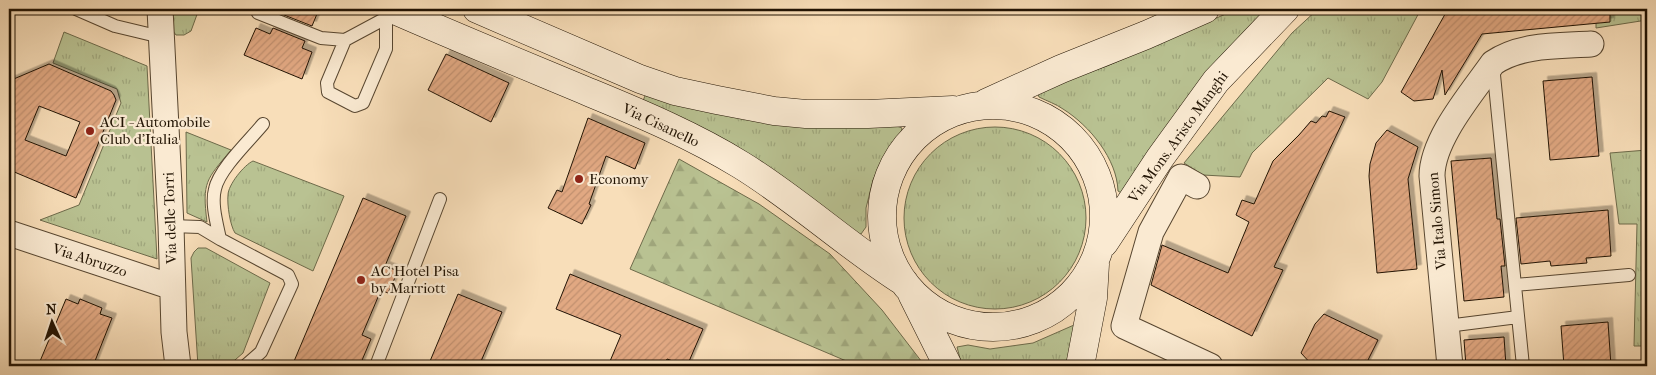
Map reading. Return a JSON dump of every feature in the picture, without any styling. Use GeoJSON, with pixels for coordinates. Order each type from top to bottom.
{"type":"FeatureCollection","features":[{"type":"Feature","properties":{"kind":"main road","name":"Via Cisanello"},"geometry":{"type":"LineString","coordinates":[[392,9],[625,107],[667,126],[740,164],[779,190],[875,264],[908,286]]}},
{"type":"Feature","properties":{"kind":"main road"},"geometry":{"type":"LineString","coordinates":[[477,9],[640,79],[675,91],[717,100],[806,114],[868,114],[1009,106],[1039,115],[1062,129],[1087,157],[1098,180],[1104,205],[1104,229],[1097,255],[1093,298],[1080,366]]}},
{"type":"Feature","properties":{"kind":"main road"},"geometry":{"type":"LineString","coordinates":[[948,366],[908,286],[893,263],[883,232],[882,209],[889,177],[900,157],[922,131],[941,118],[970,108],[1205,9]]}},
{"type":"Feature","properties":{"kind":"main road","name":"Via Mons. Aristo Manghi"},"geometry":{"type":"LineString","coordinates":[[908,286],[932,309],[960,322],[990,327],[1020,323],[1035,318],[1062,304],[1082,283],[1097,255],[1160,158],[1216,81],[1285,9]]}},
{"type":"Feature","properties":{"kind":"street","name":"Via delle Torri"},"geometry":{"type":"LineString","coordinates":[[160,9],[171,226],[174,332],[178,366]]}},
{"type":"Feature","properties":{"kind":"street"},"geometry":{"type":"LineString","coordinates":[[1493,63],[1504,56],[1527,49],[1590,44]]}},
{"type":"Feature","properties":{"kind":"street","name":"Via Italo Simon"},"geometry":{"type":"LineString","coordinates":[[1450,366],[1432,176],[1433,160],[1440,141],[1493,63]]}},
{"type":"Feature","properties":{"kind":"street"},"geometry":{"type":"LineString","coordinates":[[1197,186],[1182,177],[1150,232],[1124,326],[1210,366]]}},
{"type":"Feature","properties":{"kind":"street","name":"Via Abruzzo"},"geometry":{"type":"LineString","coordinates":[[9,233],[172,287]]}},
{"type":"Feature","properties":{"kind":"lane"},"geometry":{"type":"LineString","coordinates":[[76,9],[115,26],[161,37]]}},
{"type":"Feature","properties":{"kind":"lane"},"geometry":{"type":"LineString","coordinates":[[256,9],[258,13],[321,38],[345,40],[386,18],[386,49],[363,103],[355,106],[328,92],[328,84],[345,40]]}},
{"type":"Feature","properties":{"kind":"lane"},"geometry":{"type":"LineString","coordinates":[[1493,63],[1523,366]]}},
{"type":"Feature","properties":{"kind":"lane"},"geometry":{"type":"LineString","coordinates":[[220,239],[214,198],[216,184],[226,168],[263,124]]}},
{"type":"Feature","properties":{"kind":"lane"},"geometry":{"type":"LineString","coordinates":[[376,366],[440,199]]}},
{"type":"Feature","properties":{"kind":"lane"},"geometry":{"type":"LineString","coordinates":[[171,226],[200,228],[288,275],[292,282],[261,352],[245,366]]}},
{"type":"Feature","properties":{"kind":"lane"},"geometry":{"type":"LineString","coordinates":[[1515,285],[1629,275]]}},
{"type":"Feature","properties":{"kind":"lane"},"geometry":{"type":"LineString","coordinates":[[1446,326],[1518,317]]}},
{"type":"Feature","properties":{"kind":"green space"},"geometry":{"type":"Polygon","coordinates":[[[172,9],[199,9],[191,31],[184,35],[176,35],[173,31],[172,9]]]}},
{"type":"Feature","properties":{"kind":"green space"},"geometry":{"type":"Polygon","coordinates":[[[1237,9],[1269,9],[1123,194],[1118,191],[1113,167],[1100,144],[1083,124],[1073,116],[1039,97],[1036,88],[1107,66],[1237,9]]]}},
{"type":"Feature","properties":{"kind":"green space"},"geometry":{"type":"Polygon","coordinates":[[[1318,9],[1421,9],[1382,82],[1368,99],[1328,78],[1252,153],[1240,177],[1203,175],[1184,163],[1292,33],[1318,9]]]}},
{"type":"Feature","properties":{"kind":"green space"},"geometry":{"type":"Polygon","coordinates":[[[1596,9],[1647,9],[1647,20],[1596,28],[1596,9]]]}},
{"type":"Feature","properties":{"kind":"green space"},"geometry":{"type":"Polygon","coordinates":[[[64,32],[147,66],[157,259],[40,220],[79,205],[121,103],[117,89],[53,63],[64,32]]]}},
{"type":"Feature","properties":{"kind":"green space"},"geometry":{"type":"Polygon","coordinates":[[[646,93],[894,125],[902,128],[900,137],[882,161],[873,180],[866,208],[866,227],[861,234],[853,234],[643,101],[646,93]]]}},
{"type":"Feature","properties":{"kind":"green space"},"geometry":{"type":"Polygon","coordinates":[[[995,127],[1013,129],[1030,134],[1059,154],[1079,183],[1084,200],[1086,218],[1084,236],[1079,253],[1059,282],[1030,302],[1013,307],[995,309],[977,307],[960,302],[931,282],[911,253],[906,236],[904,218],[906,200],[911,183],[931,154],[960,134],[977,129],[995,127]]]}},
{"type":"Feature","properties":{"kind":"green space"},"geometry":{"type":"Polygon","coordinates":[[[186,132],[231,150],[216,168],[208,182],[205,198],[207,222],[187,213],[186,132]]]}},
{"type":"Feature","properties":{"kind":"green space"},"geometry":{"type":"Polygon","coordinates":[[[1647,150],[1647,346],[1634,346],[1637,224],[1619,224],[1610,153],[1647,150]]]}},
{"type":"Feature","properties":{"kind":"green space"},"geometry":{"type":"Polygon","coordinates":[[[679,159],[759,204],[830,254],[882,310],[925,366],[858,366],[630,269],[679,159]]]}},
{"type":"Feature","properties":{"kind":"green space"},"geometry":{"type":"Polygon","coordinates":[[[253,161],[344,196],[313,271],[235,233],[229,215],[229,191],[237,176],[253,161]]]}},
{"type":"Feature","properties":{"kind":"green space"},"geometry":{"type":"Polygon","coordinates":[[[198,248],[206,248],[270,283],[243,353],[228,366],[198,366],[191,258],[198,248]]]}},
{"type":"Feature","properties":{"kind":"green space"},"geometry":{"type":"Polygon","coordinates":[[[1074,325],[1068,366],[962,366],[957,347],[968,345],[990,349],[1033,343],[1074,325]]]}},
{"type":"Feature","properties":{"kind":"building"},"geometry":{"type":"Polygon","coordinates":[[[281,9],[319,9],[312,26],[279,13],[281,9]]]}},
{"type":"Feature","properties":{"kind":"building"},"geometry":{"type":"Polygon","coordinates":[[[1448,9],[1610,9],[1610,22],[1482,34],[1445,95],[1442,70],[1433,99],[1414,101],[1401,92],[1448,9]]]}},
{"type":"Feature","properties":{"kind":"building"},"geometry":{"type":"Polygon","coordinates":[[[256,28],[270,34],[273,28],[305,41],[302,48],[312,52],[302,79],[244,55],[256,28]]]}},
{"type":"Feature","properties":{"kind":"building"},"geometry":{"type":"Polygon","coordinates":[[[446,54],[509,83],[491,122],[428,90],[446,54]]]}},
{"type":"Feature","properties":{"kind":"building","name":"ACI - Automobile Club d'Italia"},"geometry":{"type":"Polygon","coordinates":[[[49,64],[111,91],[114,95],[116,100],[76,198],[12,171],[9,177],[9,81],[49,64]],[[39,106],[25,140],[66,156],[80,122],[39,106]]]}},
{"type":"Feature","properties":{"kind":"building"},"geometry":{"type":"Polygon","coordinates":[[[1592,77],[1599,156],[1550,160],[1543,81],[1592,77]]]}},
{"type":"Feature","properties":{"kind":"building"},"geometry":{"type":"Polygon","coordinates":[[[1329,111],[1345,117],[1274,267],[1283,270],[1252,336],[1151,285],[1162,245],[1228,273],[1249,222],[1236,215],[1242,200],[1254,204],[1273,161],[1311,121],[1316,123],[1322,116],[1326,117],[1329,111]]]}},
{"type":"Feature","properties":{"kind":"building"},"geometry":{"type":"Polygon","coordinates":[[[588,118],[645,143],[635,169],[606,156],[589,204],[591,205],[582,224],[548,208],[557,190],[562,192],[588,118]]]}},
{"type":"Feature","properties":{"kind":"building"},"geometry":{"type":"Polygon","coordinates":[[[1387,130],[1418,147],[1408,179],[1417,269],[1377,273],[1369,176],[1370,164],[1376,143],[1387,130]]]}},
{"type":"Feature","properties":{"kind":"building"},"geometry":{"type":"Polygon","coordinates":[[[1491,158],[1497,219],[1500,219],[1505,266],[1501,266],[1504,297],[1464,301],[1451,161],[1491,158]]]}},
{"type":"Feature","properties":{"kind":"building","name":"AC Hotel Pisa by Marriott"},"geometry":{"type":"Polygon","coordinates":[[[363,198],[406,216],[385,266],[398,271],[388,293],[381,290],[362,335],[371,339],[360,365],[350,361],[347,366],[292,366],[363,198]]]}},
{"type":"Feature","properties":{"kind":"building"},"geometry":{"type":"Polygon","coordinates":[[[1608,210],[1611,256],[1586,258],[1587,263],[1551,266],[1550,261],[1521,264],[1516,218],[1608,210]]]}},
{"type":"Feature","properties":{"kind":"building"},"geometry":{"type":"Polygon","coordinates":[[[570,274],[703,329],[687,366],[667,359],[664,366],[608,366],[621,335],[556,309],[570,274]]]}},
{"type":"Feature","properties":{"kind":"building"},"geometry":{"type":"Polygon","coordinates":[[[458,294],[502,312],[479,366],[428,366],[458,294]]]}},
{"type":"Feature","properties":{"kind":"building"},"geometry":{"type":"Polygon","coordinates":[[[66,299],[78,304],[80,299],[102,308],[100,314],[112,318],[93,366],[38,366],[66,299]]]}},
{"type":"Feature","properties":{"kind":"building"},"geometry":{"type":"Polygon","coordinates":[[[1324,314],[1378,340],[1365,366],[1313,366],[1301,353],[1315,324],[1324,314]]]}},
{"type":"Feature","properties":{"kind":"building"},"geometry":{"type":"Polygon","coordinates":[[[1608,322],[1611,366],[1564,366],[1561,326],[1608,322]]]}},
{"type":"Feature","properties":{"kind":"building"},"geometry":{"type":"Polygon","coordinates":[[[1504,337],[1506,366],[1466,366],[1464,340],[1504,337]]]}},
{"type":"Feature","properties":{"kind":"place","name":"ACI - Automobile Club d'Italia"},"geometry":{"type":"Point","coordinates":[90,131]}},
{"type":"Feature","properties":{"kind":"place","name":"Economy"},"geometry":{"type":"Point","coordinates":[579,179]}},
{"type":"Feature","properties":{"kind":"place","name":"AC Hotel Pisa by Marriott"},"geometry":{"type":"Point","coordinates":[361,280]}}]}
